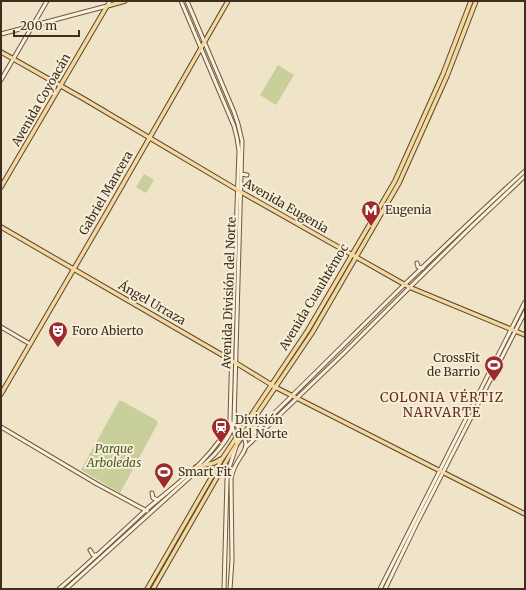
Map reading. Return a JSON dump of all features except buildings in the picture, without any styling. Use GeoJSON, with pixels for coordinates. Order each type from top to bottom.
{"type":"FeatureCollection","features":[{"type":"Feature","properties":{"kind":"main road"},"geometry":{"type":"LineString","coordinates":[[1,80],[48,1]]}},
{"type":"Feature","properties":{"kind":"main road","name":"Avenida Coyoacán"},"geometry":{"type":"LineString","coordinates":[[1,187],[110,1]]}},
{"type":"Feature","properties":{"kind":"main road"},"geometry":{"type":"LineString","coordinates":[[1,34],[125,1]]}},
{"type":"Feature","properties":{"kind":"main road","name":"Avenida División del Norte"},"geometry":{"type":"LineString","coordinates":[[181,1],[236,132],[239,151],[236,363],[232,422]]}},
{"type":"Feature","properties":{"kind":"main road","name":"Avenida División del Norte"},"geometry":{"type":"LineString","coordinates":[[187,1],[238,124],[242,148],[233,314],[232,361],[232,422],[237,444],[228,471],[227,480],[224,589]]}},
{"type":"Feature","properties":{"kind":"main road","name":"Gabriel Mancera"},"geometry":{"type":"LineString","coordinates":[[1,394],[228,1]]}},
{"type":"Feature","properties":{"kind":"main road","name":"Avenida Cuauhtémoc"},"geometry":{"type":"LineString","coordinates":[[148,589],[222,459],[308,330],[394,181],[443,74],[471,1]]}},
{"type":"Feature","properties":{"kind":"main road","name":"Avenida Cuauhtémoc"},"geometry":{"type":"LineString","coordinates":[[153,589],[237,444],[312,333],[399,183],[447,76],[476,1]]}},
{"type":"Feature","properties":{"kind":"main road"},"geometry":{"type":"LineString","coordinates":[[1,52],[149,138]]}},
{"type":"Feature","properties":{"kind":"main road","name":"Avenida Eugenia"},"geometry":{"type":"LineString","coordinates":[[149,138],[409,288],[525,335]]}},
{"type":"Feature","properties":{"kind":"main road"},"geometry":{"type":"LineString","coordinates":[[260,433],[260,427],[404,285],[525,171]]}},
{"type":"Feature","properties":{"kind":"main road"},"geometry":{"type":"LineString","coordinates":[[241,174],[248,175]]}},
{"type":"Feature","properties":{"kind":"main road"},"geometry":{"type":"LineString","coordinates":[[230,589],[232,560],[231,479],[235,465],[246,447],[364,335],[409,288],[525,176]]}},
{"type":"Feature","properties":{"kind":"main road","name":"Ángel Urraza"},"geometry":{"type":"LineString","coordinates":[[1,227],[297,399]]}},
{"type":"Feature","properties":{"kind":"main road"},"geometry":{"type":"LineString","coordinates":[[417,263],[418,267],[422,268]]}},
{"type":"Feature","properties":{"kind":"main road"},"geometry":{"type":"LineString","coordinates":[[385,589],[514,330],[525,302]]}},
{"type":"Feature","properties":{"kind":"main road"},"geometry":{"type":"LineString","coordinates":[[229,312],[233,314]]}},
{"type":"Feature","properties":{"kind":"main road"},"geometry":{"type":"LineString","coordinates":[[380,589],[439,470],[525,312]]}},
{"type":"Feature","properties":{"kind":"main road"},"geometry":{"type":"LineString","coordinates":[[1,327],[30,344]]}},
{"type":"Feature","properties":{"kind":"main road"},"geometry":{"type":"LineString","coordinates":[[297,399],[525,514]]}},
{"type":"Feature","properties":{"kind":"main road"},"geometry":{"type":"LineString","coordinates":[[59,589],[196,467],[213,449],[232,422],[244,434],[247,442],[246,447]]}},
{"type":"Feature","properties":{"kind":"main road"},"geometry":{"type":"LineString","coordinates":[[1,427],[97,484],[150,513]]}},
{"type":"Feature","properties":{"kind":"main road"},"geometry":{"type":"LineString","coordinates":[[66,589],[215,454],[233,428]]}},
{"type":"Feature","properties":{"kind":"main road"},"geometry":{"type":"LineString","coordinates":[[196,467],[214,463],[222,459]]}},
{"type":"Feature","properties":{"kind":"main road"},"geometry":{"type":"LineString","coordinates":[[152,493],[153,498],[158,500]]}},
{"type":"Feature","properties":{"kind":"main road"},"geometry":{"type":"LineString","coordinates":[[90,550],[93,555],[96,556]]}},
{"type":"Feature","properties":{"kind":"green space"},"geometry":{"type":"Polygon","coordinates":[[[278,65],[294,75],[276,105],[260,95],[278,65]]]}},
{"type":"Feature","properties":{"kind":"green space"},"geometry":{"type":"Polygon","coordinates":[[[144,174],[154,180],[146,193],[136,187],[144,174]]]}},
{"type":"Feature","properties":{"kind":"green space","name":"Parque Arboledas"},"geometry":{"type":"Polygon","coordinates":[[[119,401],[122,401],[156,420],[158,423],[120,493],[81,470],[119,401]]]}},
{"type":"Feature","properties":{"kind":"place","name":"Eugenia"},"geometry":{"type":"Point","coordinates":[371,227]}},
{"type":"Feature","properties":{"kind":"place","name":"Foro Abierto"},"geometry":{"type":"Point","coordinates":[58,348]}},
{"type":"Feature","properties":{"kind":"place","name":"CrossFit de Barrio"},"geometry":{"type":"Point","coordinates":[494,382]}},
{"type":"Feature","properties":{"kind":"place","name":"División del Norte"},"geometry":{"type":"Point","coordinates":[221,444]}},
{"type":"Feature","properties":{"kind":"place","name":"Smart Fit"},"geometry":{"type":"Point","coordinates":[164,489]}},
{"type":"Feature","properties":{"kind":"district","name":"COLONIA VÉRTIZ NARVARTE"},"geometry":{"type":"Point","coordinates":[442,404]}}]}
